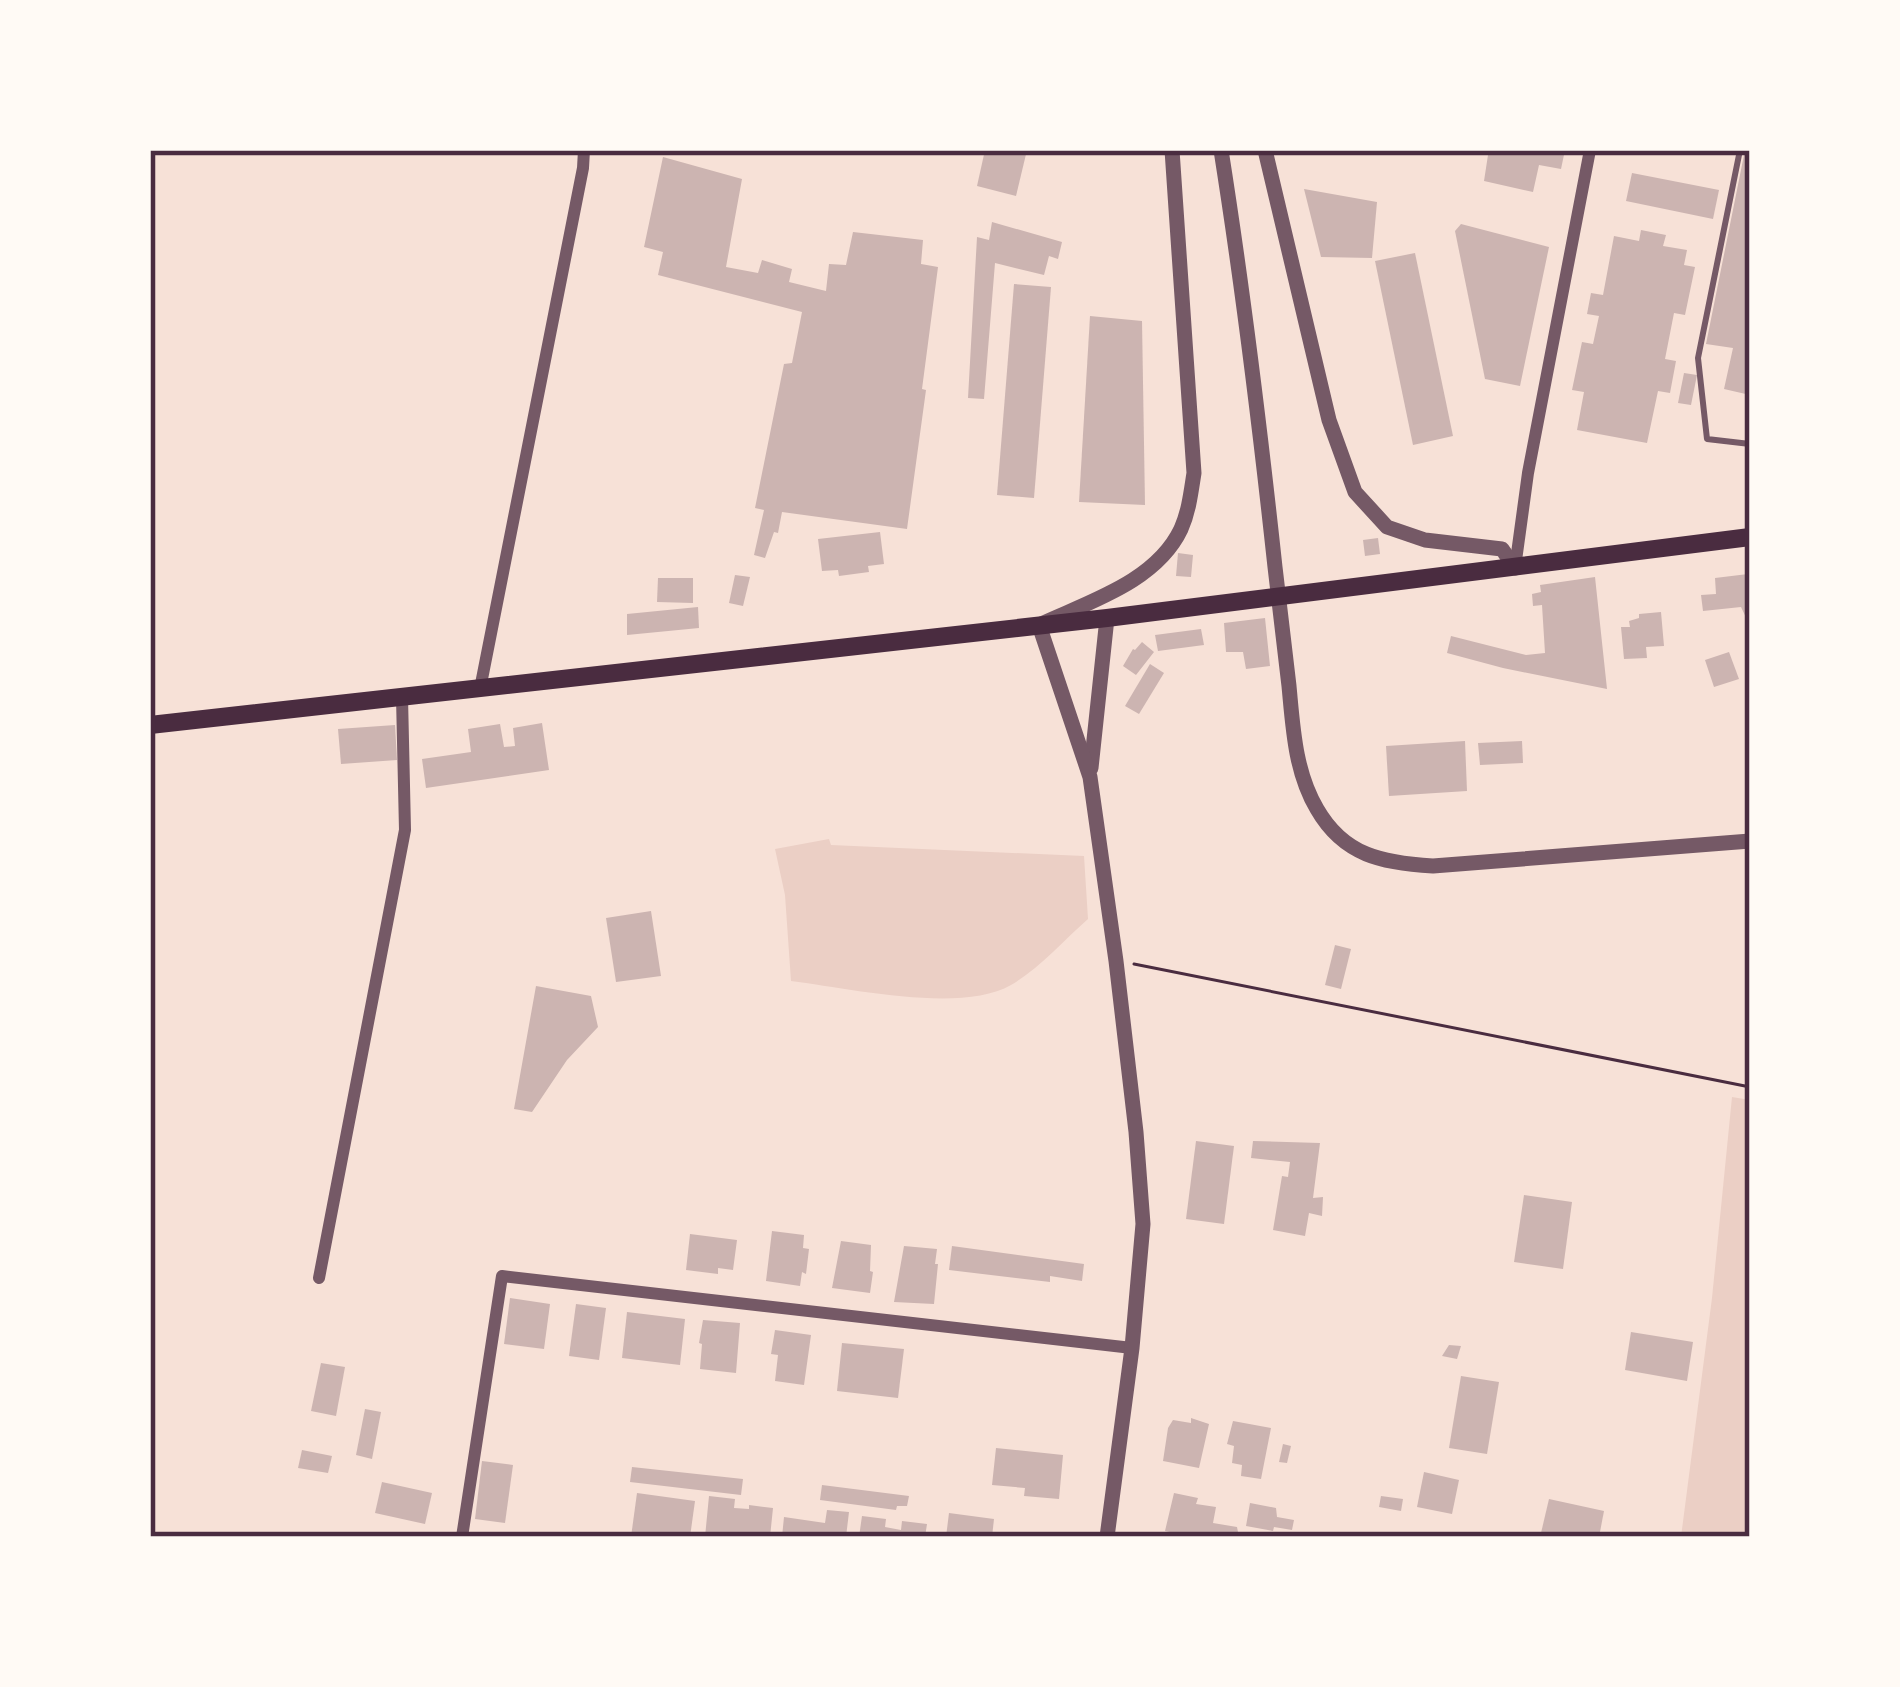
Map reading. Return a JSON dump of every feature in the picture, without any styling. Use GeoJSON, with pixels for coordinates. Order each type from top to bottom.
{"type":"FeatureCollection","features":[{"type":"Feature","properties":{"kind":"main road"},"geometry":{"type":"LineString","coordinates":[[150,725],[1039,625],[1750,537]]}},
{"type":"Feature","properties":{"kind":"street"},"geometry":{"type":"LineString","coordinates":[[480,689],[584,150]]}},
{"type":"Feature","properties":{"kind":"street"},"geometry":{"type":"LineString","coordinates":[[1107,1537],[1143,1223],[1116,961],[1090,777],[1039,625],[1120,586],[1159,560],[1180,532],[1190,503],[1194,472],[1172,150]]}},
{"type":"Feature","properties":{"kind":"street"},"geometry":{"type":"LineString","coordinates":[[1221,150],[1253,374],[1292,720],[1302,779],[1337,838],[1361,853],[1396,864],[1433,866],[1750,841]]}},
{"type":"Feature","properties":{"kind":"street"},"geometry":{"type":"LineString","coordinates":[[1264,150],[1328,420],[1355,493],[1387,527],[1425,540],[1502,549],[1515,568]]}},
{"type":"Feature","properties":{"kind":"street"},"geometry":{"type":"LineString","coordinates":[[1515,568],[1528,472],[1590,150]]}},
{"type":"Feature","properties":{"kind":"street"},"geometry":{"type":"LineString","coordinates":[[1090,777],[1107,617]]}},
{"type":"Feature","properties":{"kind":"street"},"geometry":{"type":"LineString","coordinates":[[319,1278],[405,830],[402,698]]}},
{"type":"Feature","properties":{"kind":"street"},"geometry":{"type":"LineString","coordinates":[[462,1537],[502,1276],[1132,1348]]}},
{"type":"Feature","properties":{"kind":"lane"},"geometry":{"type":"LineString","coordinates":[[1740,150],[1698,358],[1707,439],[1750,444]]}},
{"type":"Feature","properties":{"kind":"path"},"geometry":{"type":"LineString","coordinates":[[1116,961],[1750,1087]]}},
{"type":"Feature","properties":{"kind":"shaded area"},"geometry":{"type":"Polygon","coordinates":[[[829,839],[831,845],[1084,856],[1088,919],[1031,971],[990,993],[934,998],[791,981],[785,895],[775,849],[829,839]]]}},
{"type":"Feature","properties":{"kind":"shaded area"},"geometry":{"type":"Polygon","coordinates":[[[1732,1097],[1750,1100],[1750,1537],[1681,1537],[1712,1298],[1732,1097]]]}},
{"type":"Feature","properties":{"kind":"building"},"geometry":{"type":"Polygon","coordinates":[[[985,150],[1027,150],[1016,196],[977,186],[985,150]]]}},
{"type":"Feature","properties":{"kind":"building"},"geometry":{"type":"Polygon","coordinates":[[[1474,150],[1565,150],[1561,169],[1539,165],[1533,192],[1484,181],[1488,155],[1474,150]]]}},
{"type":"Feature","properties":{"kind":"building"},"geometry":{"type":"Polygon","coordinates":[[[1745,150],[1750,150],[1750,395],[1724,389],[1733,348],[1706,344],[1745,150]]]}},
{"type":"Feature","properties":{"kind":"building"},"geometry":{"type":"Polygon","coordinates":[[[663,157],[742,179],[726,267],[758,273],[762,260],[792,269],[789,282],[826,291],[829,264],[846,265],[853,232],[923,240],[921,264],[938,267],[907,529],[782,512],[765,558],[754,555],[764,510],[755,508],[784,364],[792,363],[802,312],[658,275],[663,252],[644,247],[663,157]]]}},
{"type":"Feature","properties":{"kind":"building"},"geometry":{"type":"Polygon","coordinates":[[[1632,173],[1719,190],[1713,219],[1626,201],[1632,173]]]}},
{"type":"Feature","properties":{"kind":"building"},"geometry":{"type":"Polygon","coordinates":[[[1304,189],[1377,202],[1372,258],[1321,257],[1304,189]]]}},
{"type":"Feature","properties":{"kind":"building"},"geometry":{"type":"Polygon","coordinates":[[[992,222],[1062,242],[1058,259],[1049,256],[1044,275],[995,263],[984,399],[968,398],[977,237],[989,240],[992,222]]]}},
{"type":"Feature","properties":{"kind":"building"},"geometry":{"type":"Polygon","coordinates":[[[1461,224],[1549,247],[1520,386],[1485,379],[1455,231],[1461,224]]]}},
{"type":"Feature","properties":{"kind":"building"},"geometry":{"type":"Polygon","coordinates":[[[1641,230],[1666,235],[1663,246],[1687,250],[1684,265],[1695,267],[1685,315],[1674,313],[1665,359],[1676,361],[1670,393],[1658,391],[1647,443],[1577,430],[1584,392],[1572,390],[1582,342],[1593,344],[1599,316],[1587,314],[1591,293],[1603,295],[1614,236],[1639,241],[1641,230]]]}},
{"type":"Feature","properties":{"kind":"building"},"geometry":{"type":"Polygon","coordinates":[[[1415,253],[1453,436],[1413,445],[1375,261],[1415,253]]]}},
{"type":"Feature","properties":{"kind":"building"},"geometry":{"type":"Polygon","coordinates":[[[1014,284],[1051,287],[1034,498],[997,495],[1014,284]]]}},
{"type":"Feature","properties":{"kind":"building"},"geometry":{"type":"Polygon","coordinates":[[[1090,316],[1142,321],[1145,505],[1079,502],[1090,316]]]}},
{"type":"Feature","properties":{"kind":"building"},"geometry":{"type":"Polygon","coordinates":[[[1684,373],[1697,375],[1691,405],[1678,403],[1684,373]]]}},
{"type":"Feature","properties":{"kind":"building"},"geometry":{"type":"Polygon","coordinates":[[[880,532],[884,564],[868,566],[869,572],[839,576],[838,570],[822,571],[818,539],[880,532]]]}},
{"type":"Feature","properties":{"kind":"building"},"geometry":{"type":"Polygon","coordinates":[[[1378,538],[1380,554],[1365,556],[1363,540],[1378,538]]]}},
{"type":"Feature","properties":{"kind":"building"},"geometry":{"type":"Polygon","coordinates":[[[1178,553],[1193,555],[1191,577],[1176,576],[1178,553]]]}},
{"type":"Feature","properties":{"kind":"building"},"geometry":{"type":"Polygon","coordinates":[[[1748,574],[1750,626],[1741,607],[1703,611],[1701,595],[1716,594],[1715,578],[1748,574]]]}},
{"type":"Feature","properties":{"kind":"building"},"geometry":{"type":"Polygon","coordinates":[[[735,575],[750,577],[743,606],[729,603],[735,575]]]}},
{"type":"Feature","properties":{"kind":"building"},"geometry":{"type":"Polygon","coordinates":[[[1595,577],[1607,689],[1447,653],[1451,636],[1526,655],[1545,653],[1542,605],[1533,606],[1532,594],[1541,592],[1540,585],[1595,577]]]}},
{"type":"Feature","properties":{"kind":"building"},"geometry":{"type":"Polygon","coordinates":[[[658,578],[693,578],[693,603],[657,602],[658,578]]]}},
{"type":"Feature","properties":{"kind":"building"},"geometry":{"type":"Polygon","coordinates":[[[698,607],[699,628],[627,635],[627,614],[698,607]]]}},
{"type":"Feature","properties":{"kind":"building"},"geometry":{"type":"Polygon","coordinates":[[[1661,612],[1664,646],[1646,647],[1647,658],[1624,659],[1621,627],[1630,627],[1629,621],[1639,614],[1661,612]]]}},
{"type":"Feature","properties":{"kind":"building"},"geometry":{"type":"Polygon","coordinates":[[[1265,618],[1270,666],[1246,669],[1243,652],[1226,652],[1224,623],[1265,618]]]}},
{"type":"Feature","properties":{"kind":"building"},"geometry":{"type":"Polygon","coordinates":[[[1201,629],[1204,645],[1158,651],[1155,635],[1201,629]]]}},
{"type":"Feature","properties":{"kind":"building"},"geometry":{"type":"Polygon","coordinates":[[[1142,642],[1154,652],[1136,675],[1123,666],[1142,642]]]}},
{"type":"Feature","properties":{"kind":"building"},"geometry":{"type":"Polygon","coordinates":[[[1729,652],[1739,679],[1714,687],[1705,660],[1729,652]]]}},
{"type":"Feature","properties":{"kind":"building"},"geometry":{"type":"Polygon","coordinates":[[[1150,664],[1164,673],[1139,714],[1125,706],[1150,664]]]}},
{"type":"Feature","properties":{"kind":"building"},"geometry":{"type":"Polygon","coordinates":[[[542,723],[549,770],[426,788],[422,759],[471,752],[468,729],[500,724],[504,747],[515,746],[513,728],[542,723]]]}},
{"type":"Feature","properties":{"kind":"building"},"geometry":{"type":"Polygon","coordinates":[[[395,725],[397,760],[341,764],[338,729],[395,725]]]}},
{"type":"Feature","properties":{"kind":"building"},"geometry":{"type":"Polygon","coordinates":[[[1465,741],[1467,791],[1389,796],[1386,746],[1465,741]]]}},
{"type":"Feature","properties":{"kind":"building"},"geometry":{"type":"Polygon","coordinates":[[[1522,741],[1523,763],[1480,765],[1478,743],[1522,741]]]}},
{"type":"Feature","properties":{"kind":"building"},"geometry":{"type":"Polygon","coordinates":[[[651,911],[661,976],[616,982],[606,918],[651,911]]]}},
{"type":"Feature","properties":{"kind":"building"},"geometry":{"type":"Polygon","coordinates":[[[1335,945],[1351,949],[1341,989],[1325,985],[1335,945]]]}},
{"type":"Feature","properties":{"kind":"building"},"geometry":{"type":"Polygon","coordinates":[[[536,986],[591,996],[598,1027],[567,1060],[532,1112],[514,1109],[536,986]]]}},
{"type":"Feature","properties":{"kind":"building"},"geometry":{"type":"Polygon","coordinates":[[[1196,1141],[1234,1146],[1224,1224],[1186,1219],[1196,1141]]]}},
{"type":"Feature","properties":{"kind":"building"},"geometry":{"type":"Polygon","coordinates":[[[1253,1141],[1320,1143],[1313,1198],[1323,1197],[1322,1216],[1309,1213],[1305,1236],[1273,1230],[1282,1176],[1288,1177],[1290,1162],[1251,1158],[1253,1141]]]}},
{"type":"Feature","properties":{"kind":"building"},"geometry":{"type":"Polygon","coordinates":[[[1524,1195],[1572,1202],[1563,1269],[1514,1262],[1524,1195]]]}},
{"type":"Feature","properties":{"kind":"building"},"geometry":{"type":"Polygon","coordinates":[[[772,1231],[804,1235],[803,1248],[809,1249],[800,1286],[766,1281],[772,1231]]]}},
{"type":"Feature","properties":{"kind":"building"},"geometry":{"type":"Polygon","coordinates":[[[690,1234],[737,1240],[733,1270],[718,1268],[718,1274],[686,1270],[690,1234]]]}},
{"type":"Feature","properties":{"kind":"building"},"geometry":{"type":"Polygon","coordinates":[[[841,1241],[871,1245],[870,1293],[832,1288],[841,1241]]]}},
{"type":"Feature","properties":{"kind":"building"},"geometry":{"type":"Polygon","coordinates":[[[904,1246],[937,1249],[934,1304],[894,1302],[904,1246]]]}},
{"type":"Feature","properties":{"kind":"building"},"geometry":{"type":"Polygon","coordinates":[[[952,1246],[1084,1264],[1082,1281],[1050,1276],[1050,1282],[949,1270],[952,1246]]]}},
{"type":"Feature","properties":{"kind":"building"},"geometry":{"type":"Polygon","coordinates":[[[510,1298],[550,1304],[544,1349],[504,1344],[510,1298]]]}},
{"type":"Feature","properties":{"kind":"building"},"geometry":{"type":"Polygon","coordinates":[[[576,1304],[606,1308],[599,1360],[569,1356],[576,1304]]]}},
{"type":"Feature","properties":{"kind":"building"},"geometry":{"type":"Polygon","coordinates":[[[627,1312],[685,1319],[680,1365],[622,1358],[627,1312]]]}},
{"type":"Feature","properties":{"kind":"building"},"geometry":{"type":"Polygon","coordinates":[[[703,1320],[740,1323],[736,1373],[700,1369],[703,1320]]]}},
{"type":"Feature","properties":{"kind":"building"},"geometry":{"type":"Polygon","coordinates":[[[775,1330],[811,1335],[804,1385],[775,1381],[778,1355],[771,1354],[775,1330]]]}},
{"type":"Feature","properties":{"kind":"building"},"geometry":{"type":"Polygon","coordinates":[[[1631,1332],[1693,1342],[1687,1381],[1625,1370],[1631,1332]]]}},
{"type":"Feature","properties":{"kind":"building"},"geometry":{"type":"Polygon","coordinates":[[[842,1343],[904,1349],[898,1398],[837,1391],[842,1343]]]}},
{"type":"Feature","properties":{"kind":"building"},"geometry":{"type":"Polygon","coordinates":[[[1449,1345],[1461,1346],[1457,1359],[1442,1356],[1449,1345]]]}},
{"type":"Feature","properties":{"kind":"building"},"geometry":{"type":"Polygon","coordinates":[[[321,1363],[345,1367],[336,1416],[311,1411],[321,1363]]]}},
{"type":"Feature","properties":{"kind":"building"},"geometry":{"type":"Polygon","coordinates":[[[1461,1376],[1499,1382],[1487,1454],[1449,1448],[1461,1376]]]}},
{"type":"Feature","properties":{"kind":"building"},"geometry":{"type":"Polygon","coordinates":[[[365,1409],[381,1412],[372,1459],[356,1455],[365,1409]]]}},
{"type":"Feature","properties":{"kind":"building"},"geometry":{"type":"Polygon","coordinates":[[[1191,1418],[1209,1424],[1199,1468],[1163,1461],[1173,1420],[1191,1423],[1191,1418]]]}},
{"type":"Feature","properties":{"kind":"building"},"geometry":{"type":"Polygon","coordinates":[[[1233,1421],[1271,1428],[1261,1479],[1241,1476],[1242,1465],[1232,1463],[1234,1446],[1227,1444],[1233,1421]]]}},
{"type":"Feature","properties":{"kind":"building"},"geometry":{"type":"Polygon","coordinates":[[[1283,1444],[1291,1446],[1287,1463],[1279,1462],[1283,1444]]]}},
{"type":"Feature","properties":{"kind":"building"},"geometry":{"type":"Polygon","coordinates":[[[996,1448],[1063,1455],[1059,1499],[1024,1496],[1025,1488],[992,1485],[996,1448]]]}},
{"type":"Feature","properties":{"kind":"building"},"geometry":{"type":"Polygon","coordinates":[[[302,1450],[332,1456],[328,1473],[298,1468],[302,1450]]]}},
{"type":"Feature","properties":{"kind":"building"},"geometry":{"type":"Polygon","coordinates":[[[482,1461],[513,1465],[505,1523],[475,1519],[482,1461]]]}},
{"type":"Feature","properties":{"kind":"building"},"geometry":{"type":"Polygon","coordinates":[[[632,1467],[743,1479],[741,1495],[630,1482],[632,1467]]]}},
{"type":"Feature","properties":{"kind":"building"},"geometry":{"type":"Polygon","coordinates":[[[1424,1472],[1459,1480],[1452,1514],[1417,1507],[1424,1472]]]}},
{"type":"Feature","properties":{"kind":"building"},"geometry":{"type":"Polygon","coordinates":[[[382,1482],[432,1493],[425,1524],[375,1513],[382,1482]]]}},
{"type":"Feature","properties":{"kind":"building"},"geometry":{"type":"Polygon","coordinates":[[[822,1485],[909,1496],[907,1506],[896,1510],[820,1500],[822,1485]]]}},
{"type":"Feature","properties":{"kind":"building"},"geometry":{"type":"Polygon","coordinates":[[[637,1493],[695,1501],[690,1537],[631,1537],[637,1493]]]}},
{"type":"Feature","properties":{"kind":"building"},"geometry":{"type":"Polygon","coordinates":[[[1174,1493],[1216,1507],[1213,1523],[1237,1527],[1239,1537],[1194,1537],[1165,1531],[1174,1493]]]}},
{"type":"Feature","properties":{"kind":"building"},"geometry":{"type":"Polygon","coordinates":[[[709,1496],[735,1499],[734,1508],[773,1508],[770,1537],[705,1537],[709,1496]]]}},
{"type":"Feature","properties":{"kind":"building"},"geometry":{"type":"Polygon","coordinates":[[[1381,1496],[1403,1499],[1401,1511],[1379,1507],[1381,1496]]]}},
{"type":"Feature","properties":{"kind":"building"},"geometry":{"type":"Polygon","coordinates":[[[1549,1499],[1604,1511],[1599,1537],[1541,1533],[1549,1499]]]}},
{"type":"Feature","properties":{"kind":"building"},"geometry":{"type":"Polygon","coordinates":[[[1250,1503],[1276,1508],[1277,1517],[1294,1520],[1292,1530],[1246,1526],[1250,1503]]]}},
{"type":"Feature","properties":{"kind":"building"},"geometry":{"type":"Polygon","coordinates":[[[827,1510],[849,1512],[846,1537],[782,1537],[784,1517],[825,1523],[827,1510]]]}},
{"type":"Feature","properties":{"kind":"building"},"geometry":{"type":"Polygon","coordinates":[[[949,1513],[994,1519],[992,1537],[946,1537],[949,1513]]]}},
{"type":"Feature","properties":{"kind":"building"},"geometry":{"type":"Polygon","coordinates":[[[862,1516],[886,1519],[885,1527],[901,1530],[902,1521],[927,1524],[925,1537],[859,1537],[862,1516]]]}}]}
